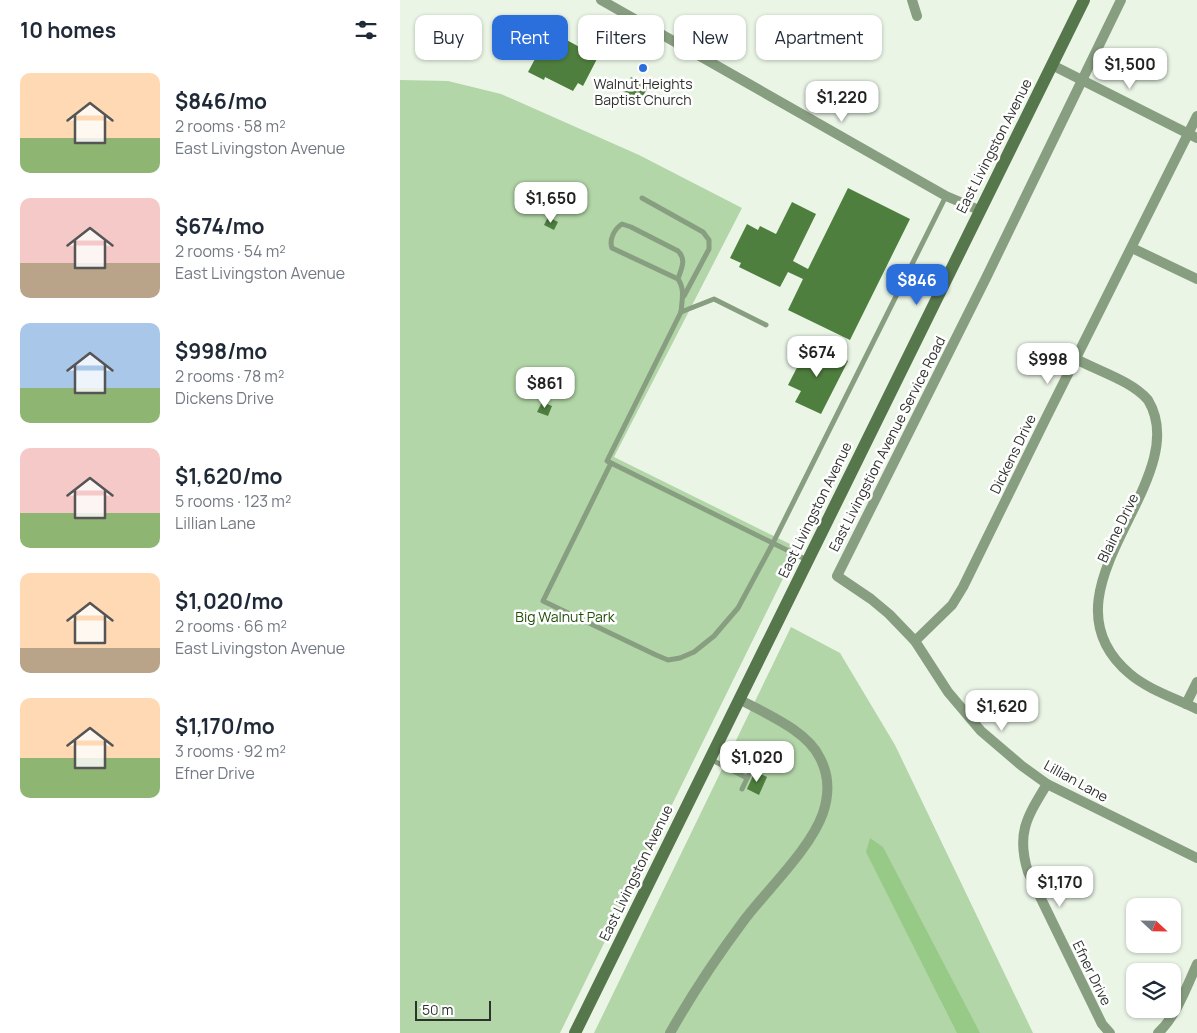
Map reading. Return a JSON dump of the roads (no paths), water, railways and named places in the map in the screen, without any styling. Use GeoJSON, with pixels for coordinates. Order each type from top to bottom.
{"type":"FeatureCollection","features":[{"type":"Feature","properties":{"kind":"main road","name":"East Livingston Avenue"},"geometry":{"type":"LineString","coordinates":[[575,1033],[1084,0]]}},
{"type":"Feature","properties":{"kind":"street"},"geometry":{"type":"LineString","coordinates":[[601,0],[946,196],[979,210]]}},
{"type":"Feature","properties":{"kind":"street"},"geometry":{"type":"LineString","coordinates":[[912,0],[917,16]]}},
{"type":"Feature","properties":{"kind":"street","name":"East Livingstion Avenue Service Road"},"geometry":{"type":"LineString","coordinates":[[836,576],[986,278],[1121,0]]}},
{"type":"Feature","properties":{"kind":"street"},"geometry":{"type":"LineString","coordinates":[[1052,65],[1193,136]]}},
{"type":"Feature","properties":{"kind":"street","name":"Dickens Drive"},"geometry":{"type":"LineString","coordinates":[[915,641],[946,612],[963,588],[1132,248],[1193,136],[1197,116]]}},
{"type":"Feature","properties":{"kind":"street"},"geometry":{"type":"LineString","coordinates":[[1132,248],[1197,279]]}},
{"type":"Feature","properties":{"kind":"street"},"geometry":{"type":"LineString","coordinates":[[1076,359],[1129,385],[1147,398],[1162,421],[1166,447]]}},
{"type":"Feature","properties":{"kind":"street","name":"Blaine Drive"},"geometry":{"type":"LineString","coordinates":[[1162,468],[1111,574],[1102,600],[1100,614],[1106,640],[1111,652],[1119,663],[1142,682],[1197,709]]}},
{"type":"Feature","properties":{"kind":"street","name":"Lillian Lane"},"geometry":{"type":"LineString","coordinates":[[836,576],[871,599],[889,614],[915,641],[948,692],[981,731],[1022,766],[1047,784],[1197,858]]}},
{"type":"Feature","properties":{"kind":"street"},"geometry":{"type":"LineString","coordinates":[[1186,704],[1197,682]]}},
{"type":"Feature","properties":{"kind":"street"},"geometry":{"type":"LineString","coordinates":[[670,1033],[703,980],[745,920],[813,833],[825,806],[827,777],[815,749],[800,734],[738,699]]}},
{"type":"Feature","properties":{"kind":"street","name":"Efner Drive"},"geometry":{"type":"LineString","coordinates":[[1047,784],[1034,805],[1022,838],[1028,872],[1102,1024],[1110,1033]]}},
{"type":"Feature","properties":{"kind":"street"},"geometry":{"type":"LineString","coordinates":[[1158,1033],[1171,1018],[1197,964]]}},
{"type":"Feature","properties":{"kind":"lane"},"geometry":{"type":"LineString","coordinates":[[611,463],[543,601],[668,660],[680,658],[694,652],[714,636],[738,608],[774,543],[946,196]]}},
{"type":"Feature","properties":{"kind":"lane"},"geometry":{"type":"LineString","coordinates":[[642,198],[703,232],[709,240],[709,249],[682,299]]}},
{"type":"Feature","properties":{"kind":"lane"},"geometry":{"type":"LineString","coordinates":[[678,280],[684,262],[683,256],[678,251],[631,227],[622,224],[617,227],[610,244],[612,248],[678,280],[681,284],[682,299],[681,312],[607,461],[807,560]]}},
{"type":"Feature","properties":{"kind":"lane"},"geometry":{"type":"LineString","coordinates":[[681,312],[714,299],[766,325]]}},
{"type":"Feature","properties":{"kind":"lane"},"geometry":{"type":"LineString","coordinates":[[709,758],[747,778]]}},
{"type":"Feature","properties":{"kind":"lane"},"geometry":{"type":"LineString","coordinates":[[742,789],[753,766]]}},
{"type":"Feature","properties":{"kind":"place","name":"Walnut Heights Baptist Church"},"geometry":{"type":"Point","coordinates":[643,68]}},
{"type":"Feature","properties":{"kind":"park label","name":"Big Walnut Park"},"geometry":{"type":"Point","coordinates":[565,617]}}]}
